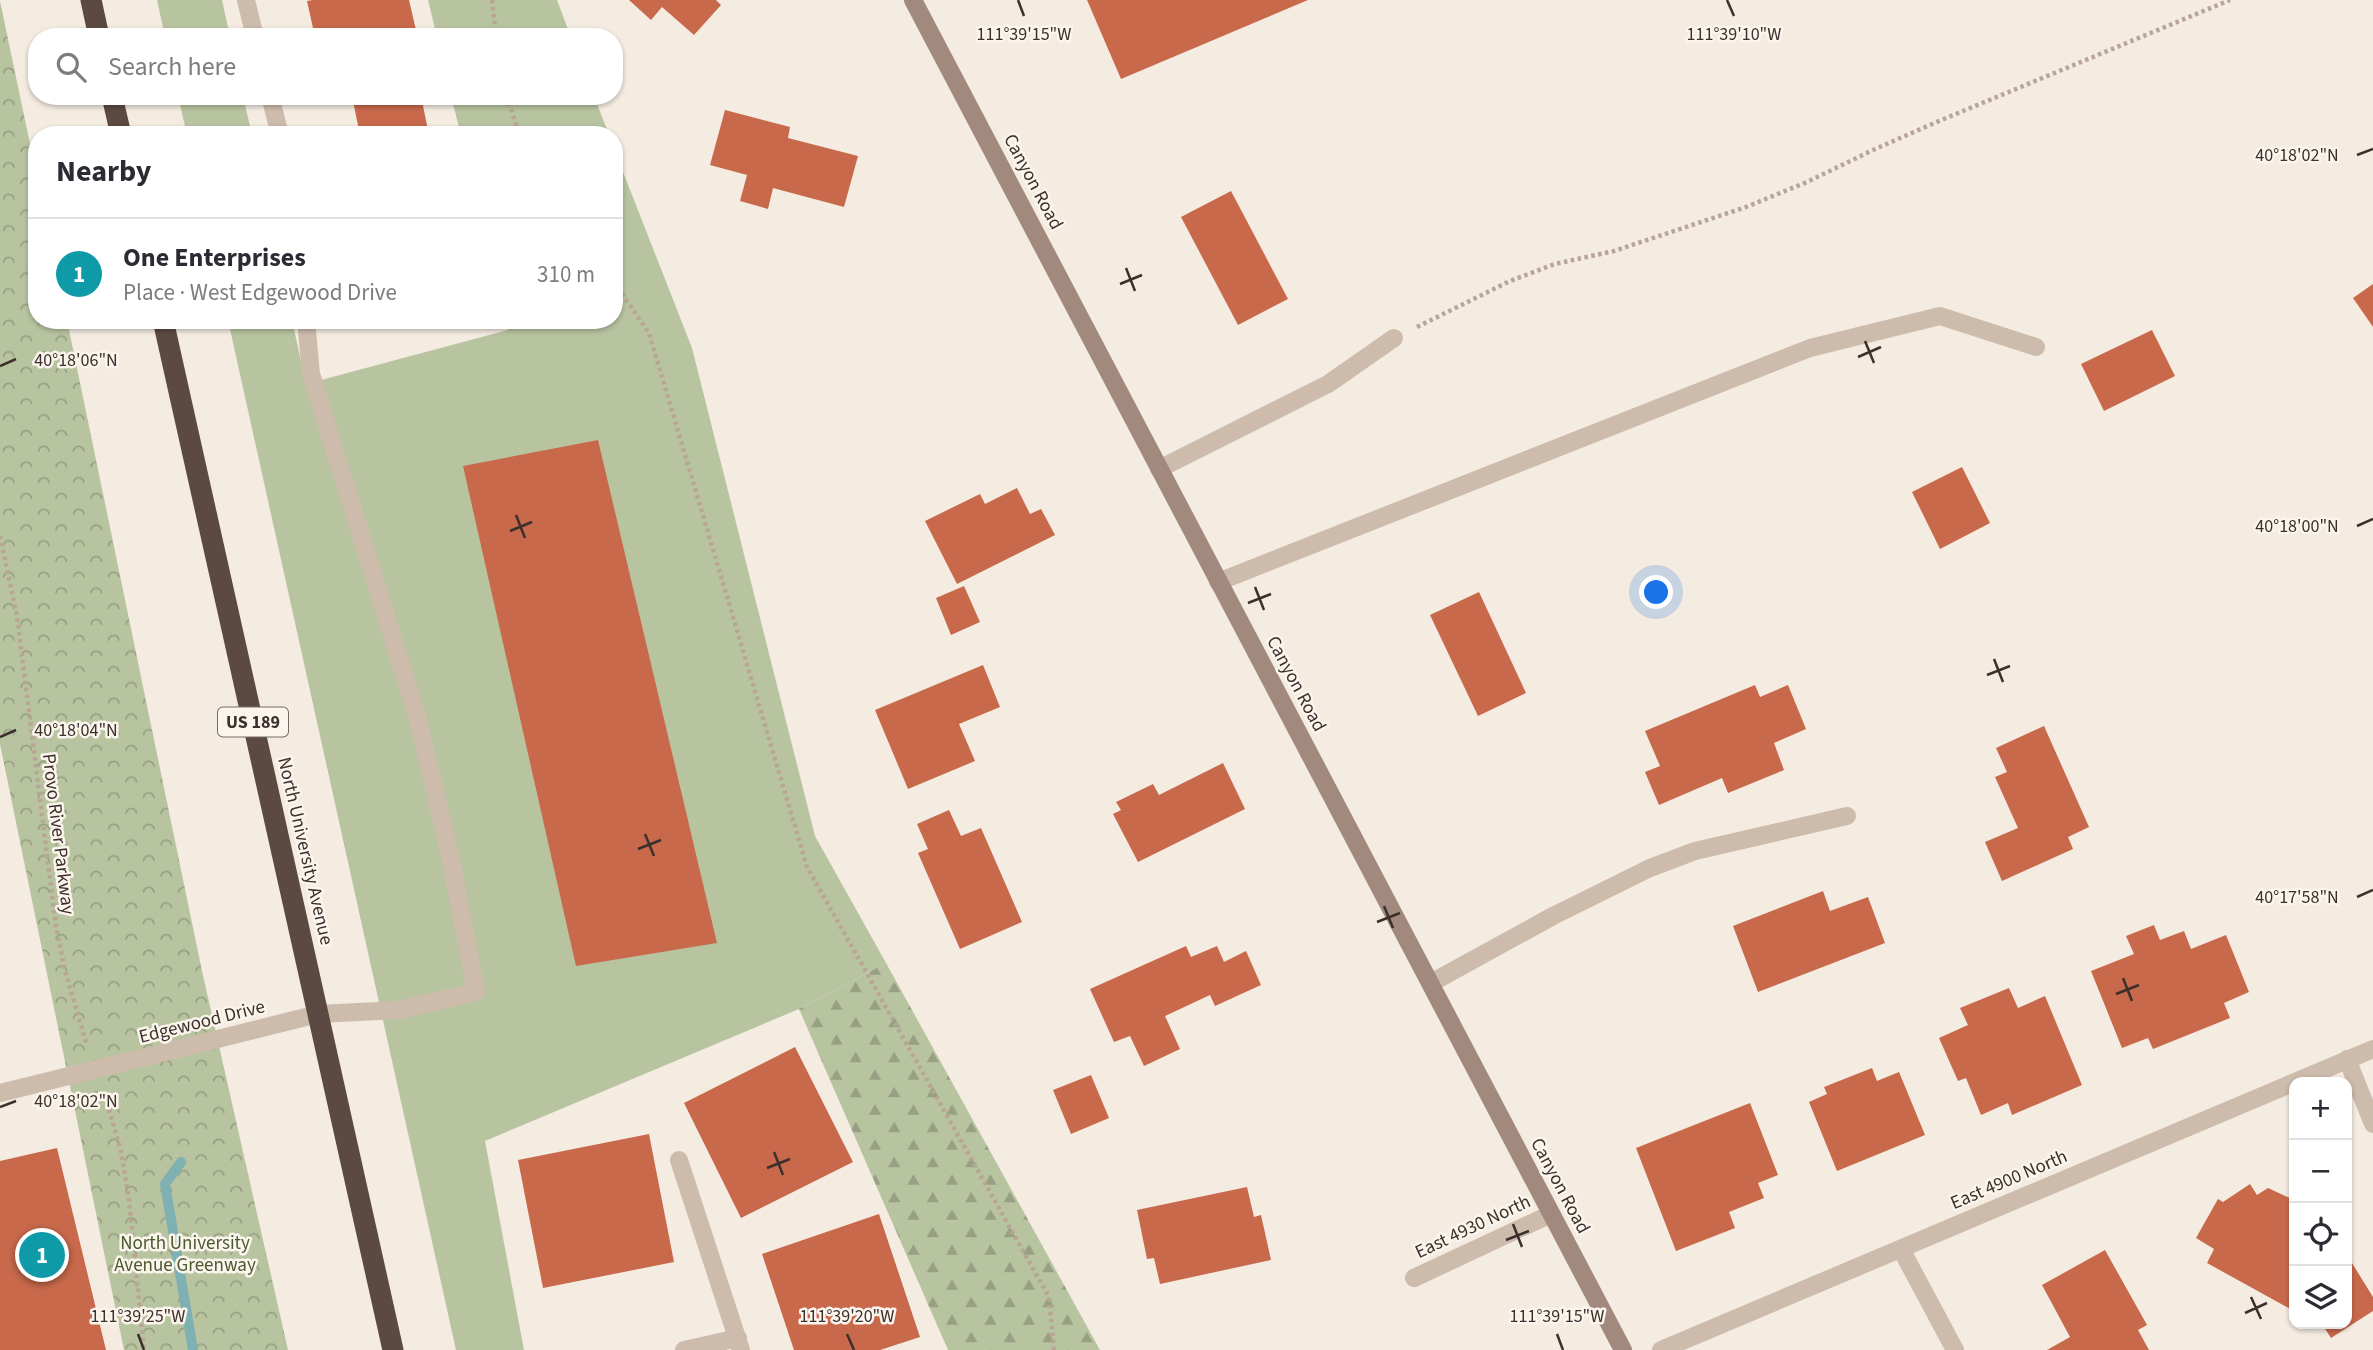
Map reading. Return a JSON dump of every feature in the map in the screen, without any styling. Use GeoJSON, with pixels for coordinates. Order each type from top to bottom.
{"type":"FeatureCollection","features":[{"type":"Feature","properties":{"kind":"highway"},"geometry":{"type":"LineString","coordinates":[[91,0],[97,28]]}},
{"type":"Feature","properties":{"kind":"highway"},"geometry":{"type":"LineString","coordinates":[[114,105],[119,126]]}},
{"type":"Feature","properties":{"kind":"highway","name":"North University Avenue"},"geometry":{"type":"LineString","coordinates":[[165,329],[393,1350]]}},
{"type":"Feature","properties":{"kind":"main road","name":"Canyon Road"},"geometry":{"type":"LineString","coordinates":[[913,0],[1623,1350]]}},
{"type":"Feature","properties":{"kind":"street"},"geometry":{"type":"LineString","coordinates":[[246,0],[253,28]]}},
{"type":"Feature","properties":{"kind":"street"},"geometry":{"type":"LineString","coordinates":[[272,105],[278,126]]}},
{"type":"Feature","properties":{"kind":"street"},"geometry":{"type":"LineString","coordinates":[[1217,582],[1810,348],[1940,316],[2035,347]]}},
{"type":"Feature","properties":{"kind":"street","name":"Edgewood Drive"},"geometry":{"type":"LineString","coordinates":[[0,1093],[318,1014],[399,1010],[476,992],[450,855],[417,716],[311,374],[307,329]]}},
{"type":"Feature","properties":{"kind":"street"},"geometry":{"type":"LineString","coordinates":[[1159,469],[1328,384],[1394,338]]}},
{"type":"Feature","properties":{"kind":"street"},"geometry":{"type":"LineString","coordinates":[[1431,983],[1553,916],[1650,868],[1695,851],[1847,816]]}},
{"type":"Feature","properties":{"kind":"street","name":"East 4900 North"},"geometry":{"type":"LineString","coordinates":[[1661,1350],[2373,1049]]}},
{"type":"Feature","properties":{"kind":"street"},"geometry":{"type":"LineString","coordinates":[[2347,1059],[2373,1124]]}},
{"type":"Feature","properties":{"kind":"street"},"geometry":{"type":"LineString","coordinates":[[680,1160],[739,1344],[684,1350]]}},
{"type":"Feature","properties":{"kind":"street","name":"East 4930 North"},"geometry":{"type":"LineString","coordinates":[[1414,1278],[1550,1214]]}},
{"type":"Feature","properties":{"kind":"street"},"geometry":{"type":"LineString","coordinates":[[1901,1249],[1955,1350]]}},
{"type":"Feature","properties":{"kind":"path"},"geometry":{"type":"LineString","coordinates":[[492,0],[495,28]]}},
{"type":"Feature","properties":{"kind":"path"},"geometry":{"type":"LineString","coordinates":[[1394,338],[1510,281],[1555,264],[1614,251],[1746,207],[1808,182],[1928,126],[2230,0]]}},
{"type":"Feature","properties":{"kind":"path"},"geometry":{"type":"LineString","coordinates":[[509,105],[517,126]]}},
{"type":"Feature","properties":{"kind":"path"},"geometry":{"type":"LineString","coordinates":[[623,295],[649,333],[807,867],[1049,1297],[1055,1350]]}},
{"type":"Feature","properties":{"kind":"path","name":"Provo River Parkway"},"geometry":{"type":"LineString","coordinates":[[0,536],[17,616],[55,926],[88,1049]]}},
{"type":"Feature","properties":{"kind":"path"},"geometry":{"type":"LineString","coordinates":[[109,1108],[121,1152],[129,1200],[144,1350]]}},
{"type":"Feature","properties":{"kind":"green space"},"geometry":{"type":"Polygon","coordinates":[[[157,0],[222,0],[228,28],[163,28],[157,0]]]}},
{"type":"Feature","properties":{"kind":"green space"},"geometry":{"type":"Polygon","coordinates":[[[428,0],[557,0],[568,28],[435,28],[428,0]]]}},
{"type":"Feature","properties":{"kind":"green space","name":"North University Avenue Greenway"},"geometry":{"type":"Polygon","coordinates":[[[0,1],[28,134],[28,329],[69,329],[202,971],[288,1350],[124,1350],[0,744],[0,1]]]}},
{"type":"Feature","properties":{"kind":"green space"},"geometry":{"type":"Polygon","coordinates":[[[180,105],[245,105],[250,126],[185,126],[180,105]]]}},
{"type":"Feature","properties":{"kind":"green space"},"geometry":{"type":"Polygon","coordinates":[[[453,105],[597,105],[606,126],[459,126],[453,105]]]}},
{"type":"Feature","properties":{"kind":"green space"},"geometry":{"type":"Polygon","coordinates":[[[623,172],[692,348],[815,836],[886,963],[799,1009],[485,1141],[524,1350],[456,1350],[230,329],[294,329],[306,384],[508,330],[623,329],[623,172]]]}},
{"type":"Feature","properties":{"kind":"green space"},"geometry":{"type":"Polygon","coordinates":[[[886,963],[1100,1350],[948,1350],[799,1009],[886,963]]]}},
{"type":"Feature","properties":{"kind":"building"},"geometry":{"type":"Polygon","coordinates":[[[409,0],[416,28],[313,28],[307,1],[409,0]]]}},
{"type":"Feature","properties":{"kind":"building"},"geometry":{"type":"Polygon","coordinates":[[[629,0],[716,0],[721,5],[694,35],[662,7],[651,20],[629,0]]]}},
{"type":"Feature","properties":{"kind":"building"},"geometry":{"type":"Polygon","coordinates":[[[1087,0],[1308,0],[1121,79],[1087,0]]]}},
{"type":"Feature","properties":{"kind":"building"},"geometry":{"type":"Polygon","coordinates":[[[354,105],[423,105],[427,126],[358,126],[354,105]]]}},
{"type":"Feature","properties":{"kind":"building"},"geometry":{"type":"Polygon","coordinates":[[[725,110],[790,127],[788,138],[858,156],[844,207],[773,188],[768,209],[740,201],[747,175],[710,165],[725,110]]]}},
{"type":"Feature","properties":{"kind":"building"},"geometry":{"type":"Polygon","coordinates":[[[1231,191],[1288,299],[1238,325],[1181,217],[1231,191]]]}},
{"type":"Feature","properties":{"kind":"building"},"geometry":{"type":"Polygon","coordinates":[[[2373,284],[2373,327],[2353,298],[2373,284]]]}},
{"type":"Feature","properties":{"kind":"building"},"geometry":{"type":"Polygon","coordinates":[[[2152,330],[2175,376],[2104,411],[2081,364],[2152,330]]]}},
{"type":"Feature","properties":{"kind":"building"},"geometry":{"type":"Polygon","coordinates":[[[598,440],[717,943],[576,966],[463,466],[598,440]]]}},
{"type":"Feature","properties":{"kind":"building"},"geometry":{"type":"Polygon","coordinates":[[[1962,467],[1990,523],[1940,549],[1912,492],[1962,467]]]}},
{"type":"Feature","properties":{"kind":"building"},"geometry":{"type":"Polygon","coordinates":[[[1017,488],[1030,514],[1041,509],[1055,535],[957,584],[925,521],[980,494],[985,504],[1017,488]]]}},
{"type":"Feature","properties":{"kind":"building"},"geometry":{"type":"Polygon","coordinates":[[[964,586],[980,622],[951,635],[936,598],[964,586]]]}},
{"type":"Feature","properties":{"kind":"building"},"geometry":{"type":"Polygon","coordinates":[[[1479,592],[1526,693],[1478,716],[1430,615],[1479,592]]]}},
{"type":"Feature","properties":{"kind":"building"},"geometry":{"type":"Polygon","coordinates":[[[983,665],[1000,707],[959,724],[975,761],[908,789],[875,710],[983,665]]]}},
{"type":"Feature","properties":{"kind":"building"},"geometry":{"type":"Polygon","coordinates":[[[1755,685],[1760,697],[1788,685],[1806,729],[1774,743],[1784,770],[1728,793],[1722,778],[1659,805],[1645,772],[1660,766],[1645,731],[1755,685]]]}},
{"type":"Feature","properties":{"kind":"building"},"geometry":{"type":"Polygon","coordinates":[[[2044,726],[2089,827],[2068,837],[2073,849],[2002,881],[1985,842],[2018,828],[1995,777],[2007,772],[1996,748],[2044,726]]]}},
{"type":"Feature","properties":{"kind":"building"},"geometry":{"type":"Polygon","coordinates":[[[1223,763],[1245,809],[1138,862],[1113,814],[1121,810],[1116,802],[1153,784],[1159,795],[1223,763]]]}},
{"type":"Feature","properties":{"kind":"building"},"geometry":{"type":"Polygon","coordinates":[[[949,810],[961,836],[981,828],[1022,922],[960,949],[918,853],[928,849],[917,824],[949,810]]]}},
{"type":"Feature","properties":{"kind":"building"},"geometry":{"type":"Polygon","coordinates":[[[1823,891],[1830,911],[1868,897],[1885,943],[1758,992],[1733,926],[1823,891]]]}},
{"type":"Feature","properties":{"kind":"building"},"geometry":{"type":"Polygon","coordinates":[[[2154,925],[2160,940],[2184,931],[2191,949],[2226,935],[2249,992],[2224,1003],[2230,1018],[2153,1049],[2148,1038],[2122,1048],[2091,971],[2134,954],[2126,936],[2154,925]]]}},
{"type":"Feature","properties":{"kind":"building"},"geometry":{"type":"Polygon","coordinates":[[[1186,946],[1191,957],[1217,946],[1224,962],[1246,951],[1261,985],[1215,1006],[1210,995],[1165,1016],[1180,1049],[1144,1066],[1130,1036],[1114,1042],[1090,989],[1186,946]]]}},
{"type":"Feature","properties":{"kind":"building"},"geometry":{"type":"Polygon","coordinates":[[[2009,988],[2018,1008],[2045,996],[2082,1085],[2012,1115],[2008,1103],[1981,1115],[1966,1078],[1958,1081],[1939,1038],[1968,1025],[1960,1008],[2009,988]]]}},
{"type":"Feature","properties":{"kind":"building"},"geometry":{"type":"Polygon","coordinates":[[[795,1047],[853,1162],[741,1218],[684,1103],[795,1047]]]}},
{"type":"Feature","properties":{"kind":"building"},"geometry":{"type":"Polygon","coordinates":[[[1872,1068],[1877,1081],[1899,1072],[1925,1135],[1837,1171],[1809,1102],[1827,1094],[1824,1087],[1872,1068]]]}},
{"type":"Feature","properties":{"kind":"building"},"geometry":{"type":"Polygon","coordinates":[[[1091,1075],[1109,1118],[1071,1134],[1053,1090],[1091,1075]]]}},
{"type":"Feature","properties":{"kind":"building"},"geometry":{"type":"Polygon","coordinates":[[[1750,1103],[1778,1175],[1758,1183],[1764,1198],[1729,1212],[1735,1228],[1676,1251],[1636,1148],[1750,1103]]]}},
{"type":"Feature","properties":{"kind":"building"},"geometry":{"type":"Polygon","coordinates":[[[649,1134],[674,1262],[543,1288],[518,1160],[649,1134]]]}},
{"type":"Feature","properties":{"kind":"building"},"geometry":{"type":"Polygon","coordinates":[[[57,1148],[106,1350],[0,1350],[0,1161],[57,1148]]]}},
{"type":"Feature","properties":{"kind":"building"},"geometry":{"type":"Polygon","coordinates":[[[2250,1184],[2257,1195],[2268,1188],[2289,1198],[2289,1308],[2207,1263],[2214,1249],[2196,1238],[2218,1199],[2223,1202],[2250,1184]]]}},
{"type":"Feature","properties":{"kind":"building"},"geometry":{"type":"Polygon","coordinates":[[[1247,1187],[1254,1217],[1261,1215],[1271,1260],[1160,1284],[1154,1258],[1147,1259],[1137,1210],[1247,1187]]]}},
{"type":"Feature","properties":{"kind":"building"},"geometry":{"type":"Polygon","coordinates":[[[879,1214],[920,1337],[880,1350],[794,1350],[762,1254],[879,1214]]]}},
{"type":"Feature","properties":{"kind":"building"},"geometry":{"type":"Polygon","coordinates":[[[2105,1250],[2147,1325],[2138,1330],[2149,1350],[2047,1350],[2070,1337],[2042,1285],[2105,1250]]]}},
{"type":"Feature","properties":{"kind":"building"},"geometry":{"type":"Polygon","coordinates":[[[2352,1263],[2373,1297],[2373,1311],[2352,1324],[2352,1263]]]}},
{"type":"Feature","properties":{"kind":"building"},"geometry":{"type":"Polygon","coordinates":[[[2325,1329],[2345,1329],[2331,1338],[2325,1329]]]}},
{"type":"Feature","properties":{"kind":"waterway"},"geometry":{"type":"LineString","coordinates":[[181,1162],[165,1184],[193,1350]]}},
{"type":"Feature","properties":{"kind":"place","name":"One Enterprises"},"geometry":{"type":"Point","coordinates":[42,1255]}}]}
